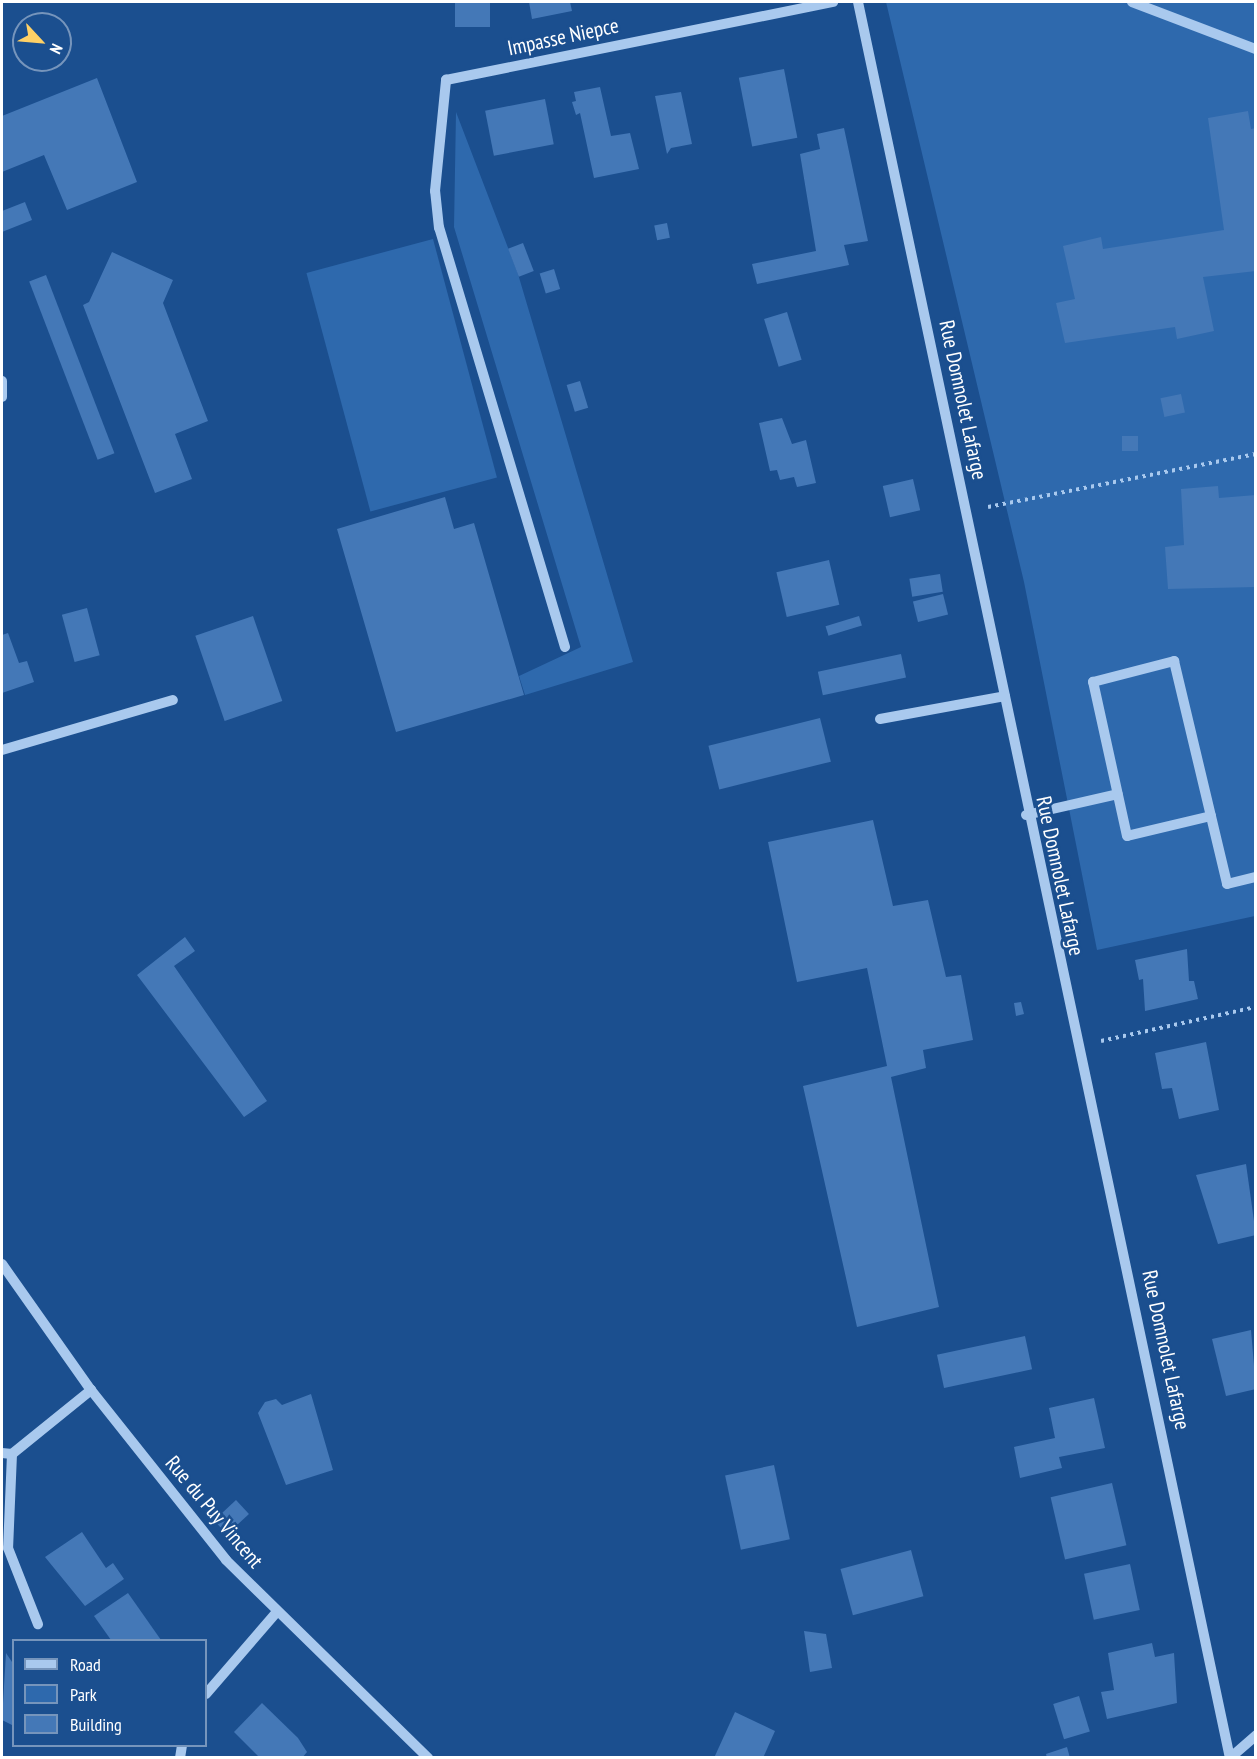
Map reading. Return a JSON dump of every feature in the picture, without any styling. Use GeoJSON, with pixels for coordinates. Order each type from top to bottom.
{"type":"FeatureCollection","features":[{"type":"Feature","properties":{"kind":"street","name":"Impasse Niepce"},"geometry":{"type":"LineString","coordinates":[[565,647],[439,228],[435,191],[446,80],[833,2]]}},
{"type":"Feature","properties":{"kind":"street","name":"Rue Domnolet Lafarge"},"geometry":{"type":"LineString","coordinates":[[858,2],[967,511],[1005,696],[1026,815],[1082,1046],[1230,1758]]}},
{"type":"Feature","properties":{"kind":"street"},"geometry":{"type":"LineString","coordinates":[[1132,2],[1256,49]]}},
{"type":"Feature","properties":{"kind":"street"},"geometry":{"type":"LineString","coordinates":[[2,381],[2,397]]}},
{"type":"Feature","properties":{"kind":"street"},"geometry":{"type":"LineString","coordinates":[[1211,816],[1127,836],[1094,682],[1174,661],[1211,816],[1227,884],[1256,877]]}},
{"type":"Feature","properties":{"kind":"street"},"geometry":{"type":"LineString","coordinates":[[880,719],[1005,696]]}},
{"type":"Feature","properties":{"kind":"street"},"geometry":{"type":"LineString","coordinates":[[2,750],[173,700]]}},
{"type":"Feature","properties":{"kind":"street"},"geometry":{"type":"LineString","coordinates":[[1026,815],[1118,794]]}},
{"type":"Feature","properties":{"kind":"street","name":"Rue du Puy Vincent"},"geometry":{"type":"LineString","coordinates":[[2,1264],[91,1390],[225,1560],[276,1613],[428,1758]]}},
{"type":"Feature","properties":{"kind":"street"},"geometry":{"type":"LineString","coordinates":[[38,1624],[8,1548],[7,1454],[91,1390]]}},
{"type":"Feature","properties":{"kind":"street"},"geometry":{"type":"LineString","coordinates":[[207,1693],[276,1613]]}},
{"type":"Feature","properties":{"kind":"street"},"geometry":{"type":"LineString","coordinates":[[1230,1758],[1256,1735]]}},
{"type":"Feature","properties":{"kind":"path"},"geometry":{"type":"LineString","coordinates":[[967,511],[1256,454]]}},
{"type":"Feature","properties":{"kind":"path"},"geometry":{"type":"LineString","coordinates":[[1082,1046],[1256,1006]]}},
{"type":"Feature","properties":{"kind":"green space"},"geometry":{"type":"Polygon","coordinates":[[[886,2],[1255,2],[1255,916],[1097,950],[1024,582],[886,2]]]}},
{"type":"Feature","properties":{"kind":"green space"},"geometry":{"type":"Polygon","coordinates":[[[456,112],[518,274],[633,662],[525,695],[519,676],[581,647],[454,227],[456,112]]]}},
{"type":"Feature","properties":{"kind":"green space"},"geometry":{"type":"Polygon","coordinates":[[[433,239],[497,478],[370,511],[306,273],[433,239]]]}},
{"type":"Feature","properties":{"kind":"building"},"geometry":{"type":"Polygon","coordinates":[[[455,2],[490,2],[490,27],[455,27],[455,2]]]}},
{"type":"Feature","properties":{"kind":"building"},"geometry":{"type":"Polygon","coordinates":[[[529,2],[570,2],[572,11],[532,19],[529,2]]]}},
{"type":"Feature","properties":{"kind":"building"},"geometry":{"type":"Polygon","coordinates":[[[784,69],[797,138],[752,146],[739,78],[784,69]]]}},
{"type":"Feature","properties":{"kind":"building"},"geometry":{"type":"Polygon","coordinates":[[[97,78],[137,182],[67,210],[44,155],[2,172],[2,116],[97,78]]]}},
{"type":"Feature","properties":{"kind":"building"},"geometry":{"type":"Polygon","coordinates":[[[600,87],[611,136],[630,133],[639,169],[594,178],[580,113],[576,115],[572,102],[576,101],[574,92],[600,87]]]}},
{"type":"Feature","properties":{"kind":"building"},"geometry":{"type":"Polygon","coordinates":[[[681,92],[692,144],[671,148],[667,154],[655,96],[681,92]]]}},
{"type":"Feature","properties":{"kind":"building"},"geometry":{"type":"Polygon","coordinates":[[[545,99],[554,144],[494,156],[485,111],[545,99]]]}},
{"type":"Feature","properties":{"kind":"building"},"geometry":{"type":"Polygon","coordinates":[[[1248,111],[1251,129],[1256,128],[1256,271],[1203,277],[1214,331],[1177,339],[1175,327],[1065,343],[1056,303],[1075,299],[1063,246],[1101,237],[1103,249],[1224,230],[1208,118],[1248,111]]]}},
{"type":"Feature","properties":{"kind":"building"},"geometry":{"type":"Polygon","coordinates":[[[844,128],[868,241],[844,245],[849,265],[757,284],[752,264],[816,251],[800,154],[820,149],[817,134],[844,128]]]}},
{"type":"Feature","properties":{"kind":"building"},"geometry":{"type":"Polygon","coordinates":[[[25,202],[32,220],[2,232],[2,211],[25,202]]]}},
{"type":"Feature","properties":{"kind":"building"},"geometry":{"type":"Polygon","coordinates":[[[667,223],[670,238],[657,240],[654,225],[667,223]]]}},
{"type":"Feature","properties":{"kind":"building"},"geometry":{"type":"Polygon","coordinates":[[[523,243],[534,271],[519,277],[508,249],[523,243]]]}},
{"type":"Feature","properties":{"kind":"building"},"geometry":{"type":"Polygon","coordinates":[[[112,252],[173,280],[163,303],[208,421],[175,434],[192,479],[155,493],[83,305],[89,302],[112,252]]]}},
{"type":"Feature","properties":{"kind":"building"},"geometry":{"type":"Polygon","coordinates":[[[554,269],[560,289],[546,293],[540,273],[554,269]]]}},
{"type":"Feature","properties":{"kind":"building"},"geometry":{"type":"Polygon","coordinates":[[[46,275],[114,453],[98,460],[29,281],[46,275]]]}},
{"type":"Feature","properties":{"kind":"building"},"geometry":{"type":"Polygon","coordinates":[[[787,312],[802,360],[779,367],[764,319],[787,312]]]}},
{"type":"Feature","properties":{"kind":"building"},"geometry":{"type":"Polygon","coordinates":[[[580,381],[588,408],[575,412],[567,385],[580,381]]]}},
{"type":"Feature","properties":{"kind":"building"},"geometry":{"type":"Polygon","coordinates":[[[1181,394],[1185,413],[1164,417],[1160,398],[1181,394]]]}},
{"type":"Feature","properties":{"kind":"building"},"geometry":{"type":"Polygon","coordinates":[[[782,418],[792,444],[806,440],[816,483],[797,487],[794,477],[780,480],[777,470],[770,471],[759,423],[782,418]]]}},
{"type":"Feature","properties":{"kind":"building"},"geometry":{"type":"Polygon","coordinates":[[[1122,436],[1138,436],[1138,451],[1122,451],[1122,436]]]}},
{"type":"Feature","properties":{"kind":"building"},"geometry":{"type":"Polygon","coordinates":[[[913,479],[920,510],[890,517],[883,486],[913,479]]]}},
{"type":"Feature","properties":{"kind":"building"},"geometry":{"type":"Polygon","coordinates":[[[1218,486],[1219,498],[1256,495],[1256,587],[1168,589],[1165,547],[1184,545],[1181,489],[1218,486]]]}},
{"type":"Feature","properties":{"kind":"building"},"geometry":{"type":"Polygon","coordinates":[[[445,497],[454,529],[474,523],[524,695],[396,732],[337,529],[445,497]]]}},
{"type":"Feature","properties":{"kind":"building"},"geometry":{"type":"Polygon","coordinates":[[[829,560],[839,605],[787,617],[776,572],[829,560]]]}},
{"type":"Feature","properties":{"kind":"building"},"geometry":{"type":"Polygon","coordinates":[[[940,574],[943,592],[912,597],[909,579],[940,574]]]}},
{"type":"Feature","properties":{"kind":"building"},"geometry":{"type":"Polygon","coordinates":[[[943,594],[948,614],[918,622],[913,601],[943,594]]]}},
{"type":"Feature","properties":{"kind":"building"},"geometry":{"type":"Polygon","coordinates":[[[87,608],[100,655],[75,662],[62,615],[87,608]]]}},
{"type":"Feature","properties":{"kind":"building"},"geometry":{"type":"Polygon","coordinates":[[[253,616],[282,701],[225,721],[195,636],[253,616]]]}},
{"type":"Feature","properties":{"kind":"building"},"geometry":{"type":"Polygon","coordinates":[[[859,616],[862,626],[828,636],[826,626],[859,616]]]}},
{"type":"Feature","properties":{"kind":"building"},"geometry":{"type":"Polygon","coordinates":[[[8,633],[19,663],[27,661],[34,682],[2,693],[2,635],[8,633]]]}},
{"type":"Feature","properties":{"kind":"building"},"geometry":{"type":"Polygon","coordinates":[[[901,654],[906,677],[823,695],[818,672],[901,654]]]}},
{"type":"Feature","properties":{"kind":"building"},"geometry":{"type":"Polygon","coordinates":[[[820,718],[831,762],[719,789],[708,746],[820,718]]]}},
{"type":"Feature","properties":{"kind":"building"},"geometry":{"type":"Polygon","coordinates":[[[873,820],[893,906],[928,900],[946,977],[961,975],[973,1040],[923,1050],[926,1068],[891,1077],[939,1307],[857,1327],[803,1086],[887,1066],[867,968],[797,982],[768,842],[873,820]]]}},
{"type":"Feature","properties":{"kind":"building"},"geometry":{"type":"Polygon","coordinates":[[[185,937],[195,951],[174,966],[267,1101],[244,1117],[137,975],[185,937]]]}},
{"type":"Feature","properties":{"kind":"building"},"geometry":{"type":"Polygon","coordinates":[[[1187,949],[1189,981],[1194,981],[1198,999],[1145,1011],[1143,979],[1139,980],[1135,960],[1187,949]]]}},
{"type":"Feature","properties":{"kind":"building"},"geometry":{"type":"Polygon","coordinates":[[[1021,1002],[1024,1014],[1016,1016],[1014,1003],[1021,1002]]]}},
{"type":"Feature","properties":{"kind":"building"},"geometry":{"type":"Polygon","coordinates":[[[1206,1042],[1219,1110],[1179,1119],[1172,1088],[1162,1089],[1155,1053],[1206,1042]]]}},
{"type":"Feature","properties":{"kind":"building"},"geometry":{"type":"Polygon","coordinates":[[[1246,1164],[1256,1235],[1218,1244],[1196,1175],[1246,1164]]]}},
{"type":"Feature","properties":{"kind":"building"},"geometry":{"type":"Polygon","coordinates":[[[1251,1330],[1256,1389],[1226,1396],[1212,1339],[1251,1330]]]}},
{"type":"Feature","properties":{"kind":"building"},"geometry":{"type":"Polygon","coordinates":[[[1025,1336],[1032,1369],[944,1388],[937,1355],[1025,1336]]]}},
{"type":"Feature","properties":{"kind":"building"},"geometry":{"type":"Polygon","coordinates":[[[311,1394],[333,1470],[286,1485],[258,1413],[265,1402],[276,1399],[282,1405],[311,1394]]]}},
{"type":"Feature","properties":{"kind":"building"},"geometry":{"type":"Polygon","coordinates":[[[1094,1398],[1105,1448],[1059,1457],[1062,1468],[1020,1478],[1014,1447],[1055,1438],[1049,1408],[1094,1398]]]}},
{"type":"Feature","properties":{"kind":"building"},"geometry":{"type":"Polygon","coordinates":[[[774,1465],[790,1539],[741,1550],[725,1475],[774,1465]]]}},
{"type":"Feature","properties":{"kind":"building"},"geometry":{"type":"Polygon","coordinates":[[[1112,1483],[1126,1545],[1065,1560],[1051,1497],[1112,1483]]]}},
{"type":"Feature","properties":{"kind":"building"},"geometry":{"type":"Polygon","coordinates":[[[236,1500],[249,1514],[227,1534],[214,1520],[236,1500]]]}},
{"type":"Feature","properties":{"kind":"building"},"geometry":{"type":"Polygon","coordinates":[[[82,1532],[106,1568],[113,1563],[124,1579],[85,1606],[45,1557],[82,1532]]]}},
{"type":"Feature","properties":{"kind":"building"},"geometry":{"type":"Polygon","coordinates":[[[911,1550],[923,1596],[853,1615],[840,1569],[911,1550]]]}},
{"type":"Feature","properties":{"kind":"building"},"geometry":{"type":"Polygon","coordinates":[[[1130,1564],[1140,1610],[1094,1620],[1084,1574],[1130,1564]]]}},
{"type":"Feature","properties":{"kind":"building"},"geometry":{"type":"Polygon","coordinates":[[[128,1593],[160,1639],[110,1639],[94,1616],[128,1593]]]}},
{"type":"Feature","properties":{"kind":"building"},"geometry":{"type":"Polygon","coordinates":[[[804,1631],[826,1634],[832,1668],[810,1672],[804,1631]]]}},
{"type":"Feature","properties":{"kind":"building"},"geometry":{"type":"Polygon","coordinates":[[[1152,1643],[1155,1657],[1174,1653],[1177,1703],[1107,1719],[1101,1692],[1114,1690],[1108,1653],[1152,1643]]]}},
{"type":"Feature","properties":{"kind":"building"},"geometry":{"type":"Polygon","coordinates":[[[6,1653],[12,1662],[12,1725],[2,1720],[6,1653]]]}},
{"type":"Feature","properties":{"kind":"building"},"geometry":{"type":"Polygon","coordinates":[[[1079,1696],[1090,1731],[1064,1739],[1053,1704],[1079,1696]]]}},
{"type":"Feature","properties":{"kind":"building"},"geometry":{"type":"Polygon","coordinates":[[[262,1703],[298,1738],[307,1752],[302,1758],[260,1758],[234,1732],[262,1703]]]}},
{"type":"Feature","properties":{"kind":"building"},"geometry":{"type":"Polygon","coordinates":[[[735,1712],[775,1731],[763,1758],[714,1758],[735,1712]]]}},
{"type":"Feature","properties":{"kind":"building"},"geometry":{"type":"Polygon","coordinates":[[[1067,1747],[1070,1758],[1047,1758],[1046,1754],[1067,1747]]]}}]}
